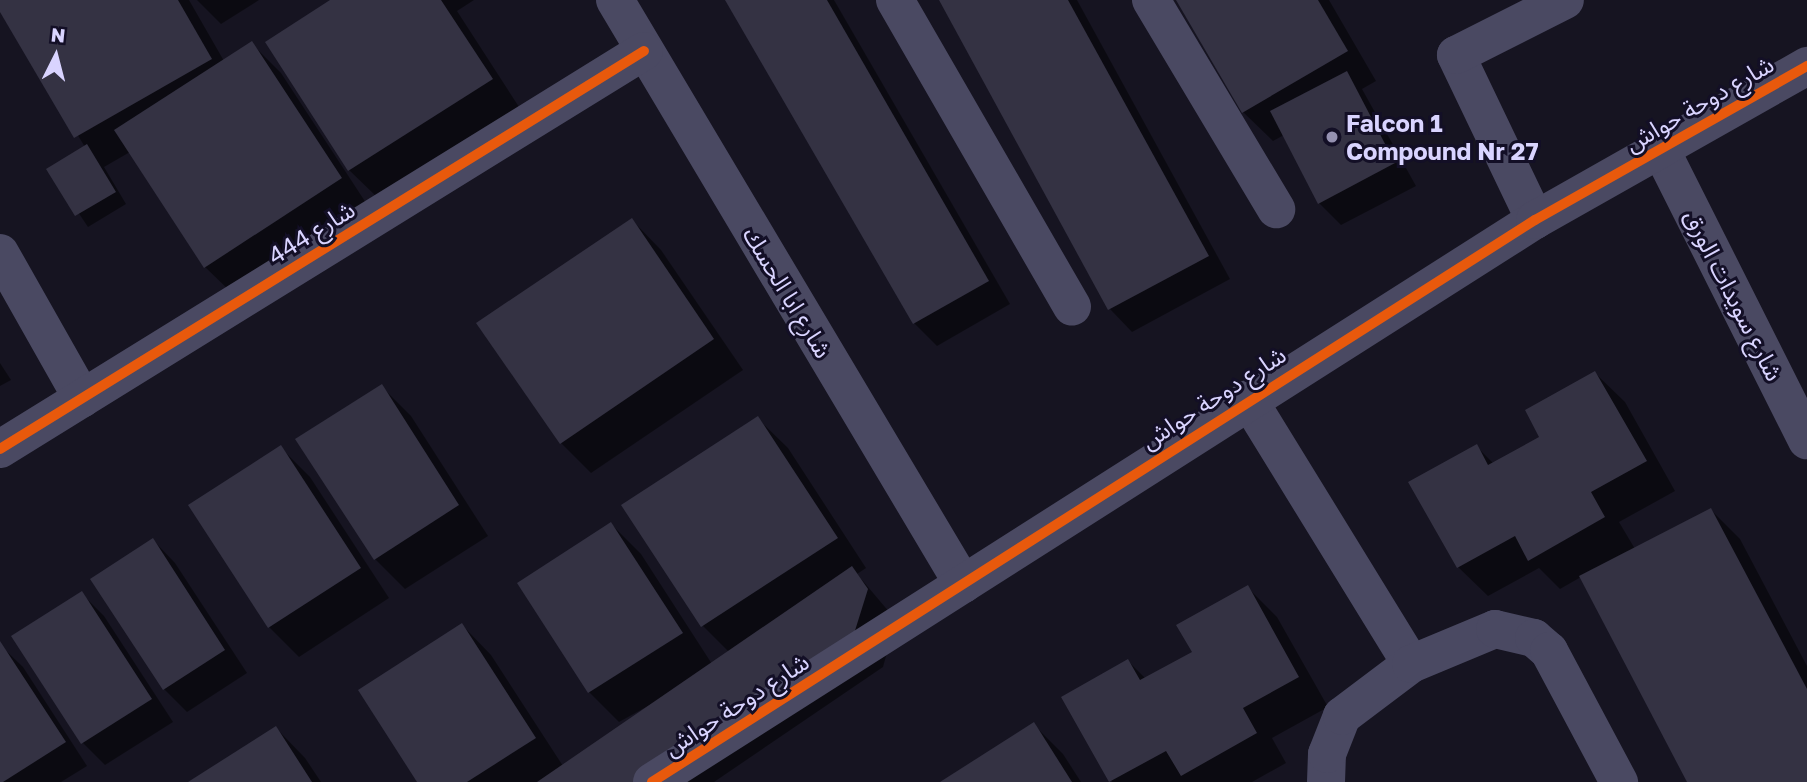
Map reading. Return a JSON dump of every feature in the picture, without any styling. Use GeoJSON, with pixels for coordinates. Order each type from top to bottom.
{"type":"FeatureCollection","features":[{"type":"Feature","properties":{"kind":"street","name":"شارع ابا الحسك"},"geometry":{"type":"LineString","coordinates":[[615,0],[963,583]]}},
{"type":"Feature","properties":{"kind":"street"},"geometry":{"type":"LineString","coordinates":[[894,0],[1072,307]]}},
{"type":"Feature","properties":{"kind":"street"},"geometry":{"type":"LineString","coordinates":[[1151,0],[1276,209]]}},
{"type":"Feature","properties":{"kind":"street"},"geometry":{"type":"LineString","coordinates":[[1535,219],[1456,55],[1565,0]]}},
{"type":"Feature","properties":{"kind":"street","name":"شارع 444"},"geometry":{"type":"LineString","coordinates":[[0,449],[645,51]]}},
{"type":"Feature","properties":{"kind":"street","name":"شارع دوحة حواش"},"geometry":{"type":"LineString","coordinates":[[652,782],[1248,399],[1535,219],[1807,66]]}},
{"type":"Feature","properties":{"kind":"street","name":"شارع سويدات الورق"},"geometry":{"type":"LineString","coordinates":[[1661,150],[1807,440]]}},
{"type":"Feature","properties":{"kind":"street"},"geometry":{"type":"LineString","coordinates":[[0,253],[82,398]]}},
{"type":"Feature","properties":{"kind":"street"},"geometry":{"type":"LineString","coordinates":[[1248,399],[1411,664]]}},
{"type":"Feature","properties":{"kind":"street"},"geometry":{"type":"LineString","coordinates":[[1326,782],[1327,754],[1342,716],[1411,664],[1495,629],[1534,638],[1561,667],[1619,782]]}},
{"type":"Feature","properties":{"kind":"building"},"geometry":{"type":"Polygon","coordinates":[[[0,0],[178,0],[212,59],[74,138],[0,12],[0,0]]]}},
{"type":"Feature","properties":{"kind":"building"},"geometry":{"type":"Polygon","coordinates":[[[330,0],[441,0],[493,79],[348,171],[265,42],[330,0]]]}},
{"type":"Feature","properties":{"kind":"building"},"geometry":{"type":"Polygon","coordinates":[[[725,0],[827,0],[989,281],[913,324],[725,0]]]}},
{"type":"Feature","properties":{"kind":"building"},"geometry":{"type":"Polygon","coordinates":[[[939,0],[1068,0],[1209,256],[1108,310],[939,0]]]}},
{"type":"Feature","properties":{"kind":"building"},"geometry":{"type":"Polygon","coordinates":[[[1176,0],[1318,0],[1348,51],[1242,113],[1176,0]]]}},
{"type":"Feature","properties":{"kind":"building"},"geometry":{"type":"Polygon","coordinates":[[[252,41],[342,178],[204,268],[114,130],[252,41]]]}},
{"type":"Feature","properties":{"kind":"building","name":"Falcon 1 Compound Nr 27"},"geometry":{"type":"Polygon","coordinates":[[[1347,71],[1395,163],[1318,204],[1270,111],[1347,71]]]}},
{"type":"Feature","properties":{"kind":"building"},"geometry":{"type":"Polygon","coordinates":[[[87,144],[116,192],[75,216],[46,169],[87,144]]]}},
{"type":"Feature","properties":{"kind":"building"},"geometry":{"type":"Polygon","coordinates":[[[632,218],[714,339],[560,444],[476,323],[632,218]]]}},
{"type":"Feature","properties":{"kind":"building"},"geometry":{"type":"Polygon","coordinates":[[[1595,371],[1647,461],[1591,492],[1605,517],[1528,561],[1515,536],[1457,568],[1408,482],[1477,444],[1488,465],[1539,437],[1525,410],[1595,371]]]}},
{"type":"Feature","properties":{"kind":"building"},"geometry":{"type":"Polygon","coordinates":[[[382,384],[459,505],[374,560],[295,439],[382,384]]]}},
{"type":"Feature","properties":{"kind":"building"},"geometry":{"type":"Polygon","coordinates":[[[758,416],[838,538],[701,627],[621,505],[758,416]]]}},
{"type":"Feature","properties":{"kind":"building"},"geometry":{"type":"Polygon","coordinates":[[[281,445],[361,568],[268,628],[188,505],[281,445]]]}},
{"type":"Feature","properties":{"kind":"building"},"geometry":{"type":"Polygon","coordinates":[[[1711,508],[1807,689],[1807,782],[1687,782],[1579,576],[1711,508]]]}},
{"type":"Feature","properties":{"kind":"building"},"geometry":{"type":"Polygon","coordinates":[[[611,522],[683,633],[588,693],[517,583],[611,522]]]}},
{"type":"Feature","properties":{"kind":"building"},"geometry":{"type":"Polygon","coordinates":[[[153,538],[225,650],[163,690],[90,579],[153,538]]]}},
{"type":"Feature","properties":{"kind":"building"},"geometry":{"type":"Polygon","coordinates":[[[852,566],[868,589],[853,637],[642,782],[537,782],[852,566]]]}},
{"type":"Feature","properties":{"kind":"building"},"geometry":{"type":"Polygon","coordinates":[[[1248,585],[1299,677],[1243,708],[1257,733],[1181,776],[1166,751],[1109,782],[1061,697],[1128,659],[1140,680],[1192,652],[1176,625],[1248,585]]]}},
{"type":"Feature","properties":{"kind":"building"},"geometry":{"type":"Polygon","coordinates":[[[82,591],[152,699],[81,744],[11,636],[82,591]]]}},
{"type":"Feature","properties":{"kind":"building"},"geometry":{"type":"Polygon","coordinates":[[[462,623],[536,738],[467,782],[417,782],[358,690],[462,623]]]}},
{"type":"Feature","properties":{"kind":"building"},"geometry":{"type":"Polygon","coordinates":[[[0,641],[66,742],[3,782],[0,782],[0,641]]]}},
{"type":"Feature","properties":{"kind":"building"},"geometry":{"type":"Polygon","coordinates":[[[1034,722],[1072,782],[940,782],[1034,722]]]}},
{"type":"Feature","properties":{"kind":"building"},"geometry":{"type":"Polygon","coordinates":[[[276,726],[312,782],[188,782],[276,726]]]}},
{"type":"Feature","properties":{"kind":"cycle path"},"geometry":{"type":"LineString","coordinates":[[0,449],[644,51]]}},
{"type":"Feature","properties":{"kind":"cycle path"},"geometry":{"type":"LineString","coordinates":[[652,782],[1535,220],[1807,66]]}},
{"type":"Feature","properties":{"kind":"place","name":"Falcon 1 Compound Nr 27"},"geometry":{"type":"Point","coordinates":[1332,137]}}]}
